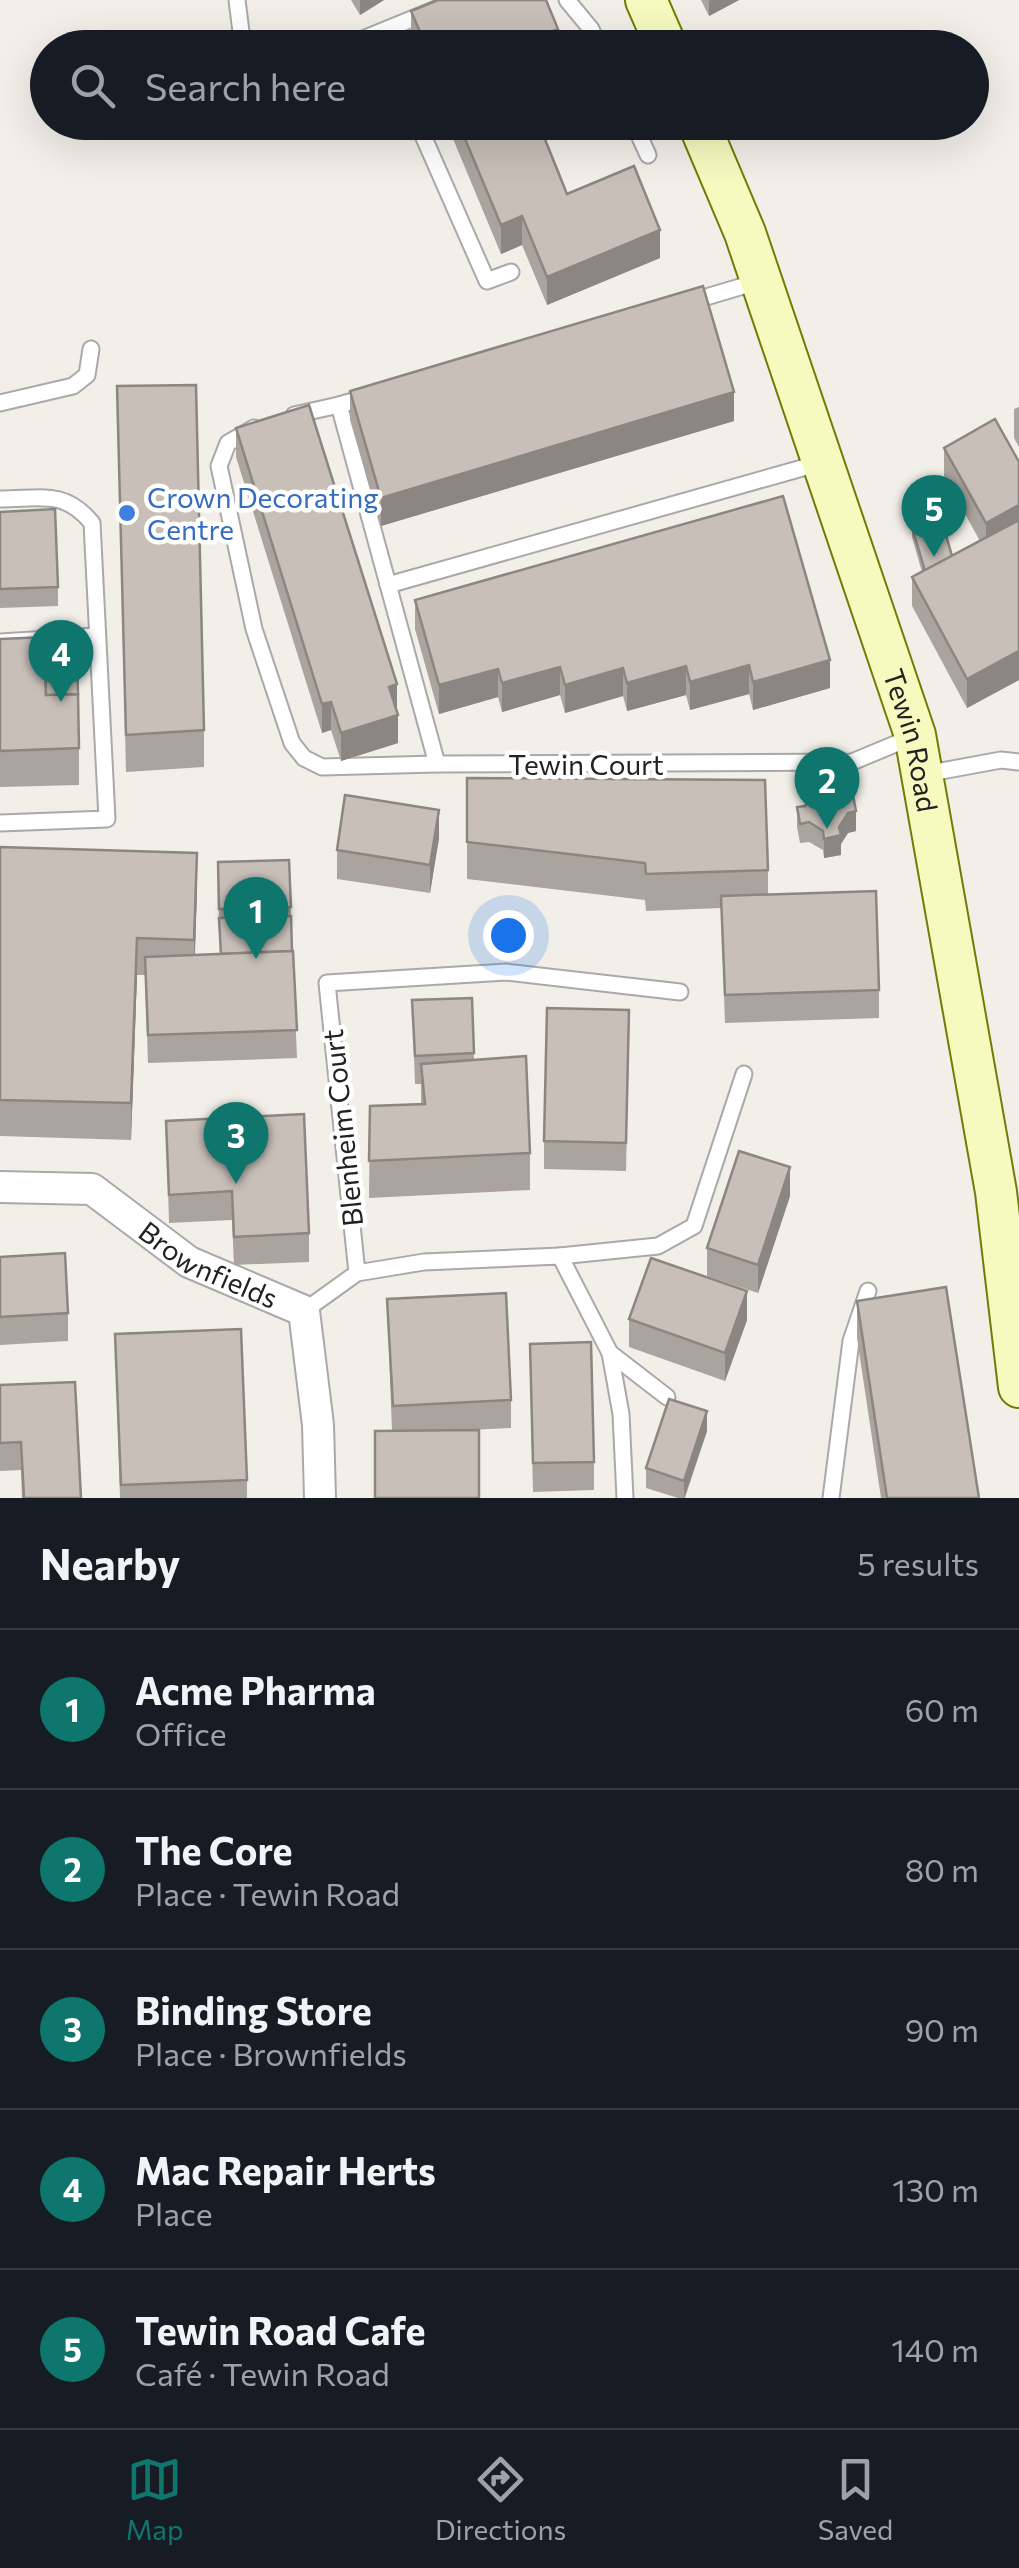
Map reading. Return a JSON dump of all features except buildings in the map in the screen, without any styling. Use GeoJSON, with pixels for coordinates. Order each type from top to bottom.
{"type":"FeatureCollection","features":[{"type":"Feature","properties":{"kind":"street"},"geometry":{"type":"LineString","coordinates":[[646,0],[659,30]]}},
{"type":"Feature","properties":{"kind":"street","name":"Tewin Road"},"geometry":{"type":"LineString","coordinates":[[705,140],[762,281],[916,735],[996,1192],[1019,1387]]}},
{"type":"Feature","properties":{"kind":"street","name":"Brownfields"},"geometry":{"type":"LineString","coordinates":[[0,1187],[92,1189],[189,1262],[304,1312],[318,1425],[320,1498]]}},
{"type":"Feature","properties":{"kind":"lane"},"geometry":{"type":"LineString","coordinates":[[237,0],[241,30]]}},
{"type":"Feature","properties":{"kind":"lane"},"geometry":{"type":"LineString","coordinates":[[402,30],[458,0]]}},
{"type":"Feature","properties":{"kind":"lane"},"geometry":{"type":"LineString","coordinates":[[567,0],[591,30]]}},
{"type":"Feature","properties":{"kind":"lane"},"geometry":{"type":"LineString","coordinates":[[426,140],[486,280],[511,272]]}},
{"type":"Feature","properties":{"kind":"lane"},"geometry":{"type":"LineString","coordinates":[[641,140],[648,155]]}},
{"type":"Feature","properties":{"kind":"lane"},"geometry":{"type":"LineString","coordinates":[[670,308],[762,281]]}},
{"type":"Feature","properties":{"kind":"lane"},"geometry":{"type":"LineString","coordinates":[[0,403],[73,386],[87,375],[91,349]]}},
{"type":"Feature","properties":{"kind":"lane"},"geometry":{"type":"LineString","coordinates":[[376,394],[339,406],[436,764]]}},
{"type":"Feature","properties":{"kind":"lane","name":"Tewin Court"},"geometry":{"type":"LineString","coordinates":[[339,406],[310,410],[238,435],[222,452],[219,466],[254,629],[284,724],[304,758],[333,768],[852,762],[916,735]]}},
{"type":"Feature","properties":{"kind":"lane"},"geometry":{"type":"LineString","coordinates":[[388,586],[824,462]]}},
{"type":"Feature","properties":{"kind":"lane"},"geometry":{"type":"LineString","coordinates":[[0,498],[65,498],[92,523],[107,820],[0,823]]}},
{"type":"Feature","properties":{"kind":"lane"},"geometry":{"type":"LineString","coordinates":[[0,642],[96,636]]}},
{"type":"Feature","properties":{"kind":"lane"},"geometry":{"type":"LineString","coordinates":[[924,774],[1001,760],[1019,762]]}},
{"type":"Feature","properties":{"kind":"lane","name":"Blenheim Court"},"geometry":{"type":"LineString","coordinates":[[357,1273],[327,984],[506,972],[680,992]]}},
{"type":"Feature","properties":{"kind":"lane"},"geometry":{"type":"LineString","coordinates":[[304,1312],[357,1273],[424,1262],[560,1256],[658,1246],[694,1226],[744,1074]]}},
{"type":"Feature","properties":{"kind":"lane"},"geometry":{"type":"LineString","coordinates":[[560,1256],[610,1352],[621,1414],[625,1498]]}},
{"type":"Feature","properties":{"kind":"lane"},"geometry":{"type":"LineString","coordinates":[[831,1498],[851,1341],[868,1291]]}},
{"type":"Feature","properties":{"kind":"lane"},"geometry":{"type":"LineString","coordinates":[[610,1352],[667,1396]]}},
{"type":"Feature","properties":{"kind":"place","name":"Crown Decorating Centre"},"geometry":{"type":"Point","coordinates":[127,513]}},
{"type":"Feature","properties":{"kind":"place","name":"Tewin Road Cafe"},"geometry":{"type":"Point","coordinates":[934,557]}},
{"type":"Feature","properties":{"kind":"place","name":"Mac Repair Herts"},"geometry":{"type":"Point","coordinates":[61,702]}},
{"type":"Feature","properties":{"kind":"place","name":"The Core"},"geometry":{"type":"Point","coordinates":[827,829]}},
{"type":"Feature","properties":{"kind":"place","name":"Acme Pharma"},"geometry":{"type":"Point","coordinates":[256,959]}},
{"type":"Feature","properties":{"kind":"place","name":"Binding Store"},"geometry":{"type":"Point","coordinates":[236,1184]}}]}
